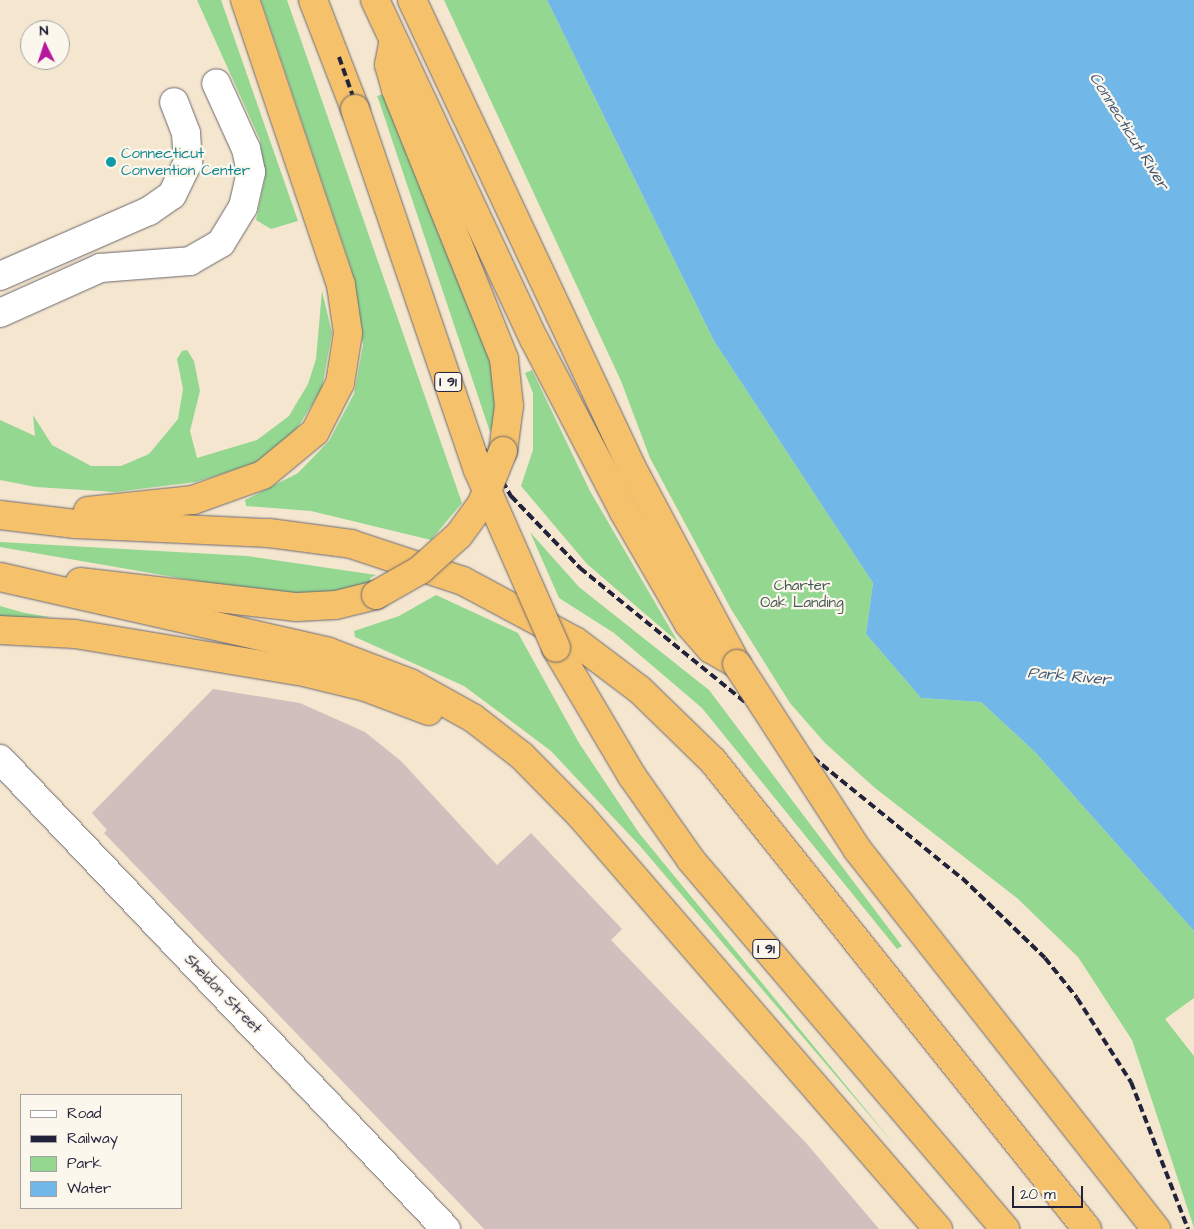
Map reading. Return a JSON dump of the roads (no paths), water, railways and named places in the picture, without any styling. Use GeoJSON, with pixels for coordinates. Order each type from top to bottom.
{"type":"FeatureCollection","features":[{"type":"Feature","properties":{"kind":"highway"},"geometry":{"type":"LineString","coordinates":[[39,520],[193,500],[242,485],[301,447],[319,426],[338,390],[348,341],[341,285],[245,0]]}},
{"type":"Feature","properties":{"kind":"highway","name":"I 91"},"geometry":{"type":"LineString","coordinates":[[313,0],[355,109],[489,499],[531,598],[580,692],[651,805],[700,872],[1005,1229]]}},
{"type":"Feature","properties":{"kind":"highway"},"geometry":{"type":"LineString","coordinates":[[375,0],[534,339],[607,482],[689,624],[711,648],[737,664]]}},
{"type":"Feature","properties":{"kind":"highway"},"geometry":{"type":"LineString","coordinates":[[412,0],[632,468],[737,664],[857,849],[1156,1229]]}},
{"type":"Feature","properties":{"kind":"highway"},"geometry":{"type":"LineString","coordinates":[[8,579],[91,582],[297,607],[336,605],[376,595],[420,570],[459,535],[482,503],[503,451],[510,406],[504,358],[391,76],[389,58],[395,40]]}},
{"type":"Feature","properties":{"kind":"highway"},"geometry":{"type":"LineString","coordinates":[[0,515],[39,520],[260,532],[351,544],[444,573],[523,610],[608,664],[688,734],[888,978],[1086,1229]]}},
{"type":"Feature","properties":{"kind":"highway"},"geometry":{"type":"LineString","coordinates":[[8,579],[261,633],[363,663],[453,705],[537,770],[620,862],[938,1229]]}},
{"type":"Feature","properties":{"kind":"highway"},"geometry":{"type":"LineString","coordinates":[[0,630],[95,637],[348,682],[428,711],[510,762],[537,770]]}},
{"type":"Feature","properties":{"kind":"street"},"geometry":{"type":"LineString","coordinates":[[0,313],[100,268],[181,262],[206,255],[221,243],[243,207],[251,172],[246,149],[216,83]]}},
{"type":"Feature","properties":{"kind":"street"},"geometry":{"type":"LineString","coordinates":[[0,276],[149,211],[172,195],[188,162],[186,133],[174,102]]}},
{"type":"Feature","properties":{"kind":"street","name":"Sheldon Street"},"geometry":{"type":"LineString","coordinates":[[0,759],[446,1229]]}},
{"type":"Feature","properties":{"kind":"water"},"geometry":{"type":"Polygon","coordinates":[[[547,0],[1194,0],[1194,931],[1035,752],[981,702],[921,698],[866,634],[873,583],[714,341],[547,0]]]}},
{"type":"Feature","properties":{"kind":"railway"},"geometry":{"type":"LineString","coordinates":[[339,57],[467,418],[511,496],[580,568],[962,878],[1045,958],[1077,998],[1131,1082],[1188,1229]]}},
{"type":"Feature","properties":{"kind":"place","name":"Connecticut Convention Center"},"geometry":{"type":"Point","coordinates":[111,162]}},
{"type":"Feature","properties":{"kind":"water label","name":"Connecticut River"},"geometry":{"type":"Point","coordinates":[1129,131]}},
{"type":"Feature","properties":{"kind":"water label","name":"Park River"},"geometry":{"type":"Point","coordinates":[1069,676]}},
{"type":"Feature","properties":{"kind":"park label","name":"Charter Oak Landing"},"geometry":{"type":"Point","coordinates":[802,594]}}]}
